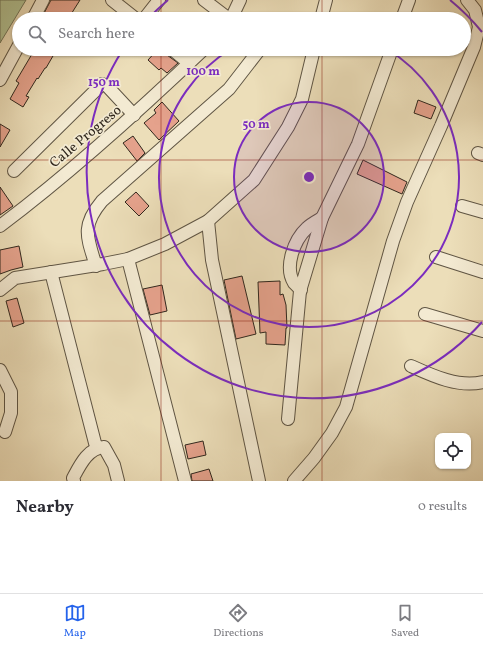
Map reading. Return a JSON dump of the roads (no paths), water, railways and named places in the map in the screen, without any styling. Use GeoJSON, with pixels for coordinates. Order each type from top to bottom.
{"type":"FeatureCollection","features":[{"type":"Feature","properties":{"kind":"street"},"geometry":{"type":"LineString","coordinates":[[37,12],[43,0]]}},
{"type":"Feature","properties":{"kind":"street"},"geometry":{"type":"LineString","coordinates":[[112,0],[127,12]]}},
{"type":"Feature","properties":{"kind":"street"},"geometry":{"type":"LineString","coordinates":[[149,12],[158,0]]}},
{"type":"Feature","properties":{"kind":"street"},"geometry":{"type":"LineString","coordinates":[[204,0],[220,12]]}},
{"type":"Feature","properties":{"kind":"street"},"geometry":{"type":"LineString","coordinates":[[234,12],[240,0]]}},
{"type":"Feature","properties":{"kind":"street"},"geometry":{"type":"LineString","coordinates":[[323,12],[326,0]]}},
{"type":"Feature","properties":{"kind":"street"},"geometry":{"type":"LineString","coordinates":[[405,12],[409,0]]}},
{"type":"Feature","properties":{"kind":"street"},"geometry":{"type":"LineString","coordinates":[[467,0],[475,10],[480,27],[471,54]]}},
{"type":"Feature","properties":{"kind":"street"},"geometry":{"type":"LineString","coordinates":[[0,80],[13,56]]}},
{"type":"Feature","properties":{"kind":"street"},"geometry":{"type":"LineString","coordinates":[[180,56],[189,63]]}},
{"type":"Feature","properties":{"kind":"street","name":"Calle Progreso"},"geometry":{"type":"LineString","coordinates":[[0,226],[35,200],[134,115],[196,56]]}},
{"type":"Feature","properties":{"kind":"street"},"geometry":{"type":"LineString","coordinates":[[96,266],[88,238],[88,224],[92,212],[102,201],[229,89],[255,56]]}},
{"type":"Feature","properties":{"kind":"street"},"geometry":{"type":"LineString","coordinates":[[0,290],[15,278],[96,266],[128,258],[165,244],[208,221],[254,180],[288,127],[302,99],[312,56]]}},
{"type":"Feature","properties":{"kind":"street"},"geometry":{"type":"LineString","coordinates":[[288,419],[301,290],[322,218],[358,144],[389,56]]}},
{"type":"Feature","properties":{"kind":"street"},"geometry":{"type":"LineString","coordinates":[[294,481],[314,458],[332,433],[346,406],[393,241],[407,202],[470,56]]}},
{"type":"Feature","properties":{"kind":"street"},"geometry":{"type":"LineString","coordinates":[[14,171],[102,84],[107,86],[134,115]]}},
{"type":"Feature","properties":{"kind":"street"},"geometry":{"type":"LineString","coordinates":[[462,206],[483,212]]}},
{"type":"Feature","properties":{"kind":"street"},"geometry":{"type":"LineString","coordinates":[[301,290],[294,283],[291,274],[290,268],[293,252],[297,240],[307,228],[322,218]]}},
{"type":"Feature","properties":{"kind":"street"},"geometry":{"type":"LineString","coordinates":[[208,221],[212,260],[259,481]]}},
{"type":"Feature","properties":{"kind":"street"},"geometry":{"type":"LineString","coordinates":[[128,258],[185,481]]}},
{"type":"Feature","properties":{"kind":"street"},"geometry":{"type":"LineString","coordinates":[[436,258],[483,272]]}},
{"type":"Feature","properties":{"kind":"street"},"geometry":{"type":"LineString","coordinates":[[51,272],[97,447]]}},
{"type":"Feature","properties":{"kind":"street"},"geometry":{"type":"LineString","coordinates":[[425,314],[483,331]]}},
{"type":"Feature","properties":{"kind":"street"},"geometry":{"type":"LineString","coordinates":[[411,366],[425,373],[449,380],[474,384],[483,382]]}},
{"type":"Feature","properties":{"kind":"street"},"geometry":{"type":"LineString","coordinates":[[0,370],[11,392],[11,413],[5,432]]}},
{"type":"Feature","properties":{"kind":"street"},"geometry":{"type":"LineString","coordinates":[[73,481],[73,478],[88,454],[97,447],[104,447],[106,450],[114,464],[118,481]]}}]}
